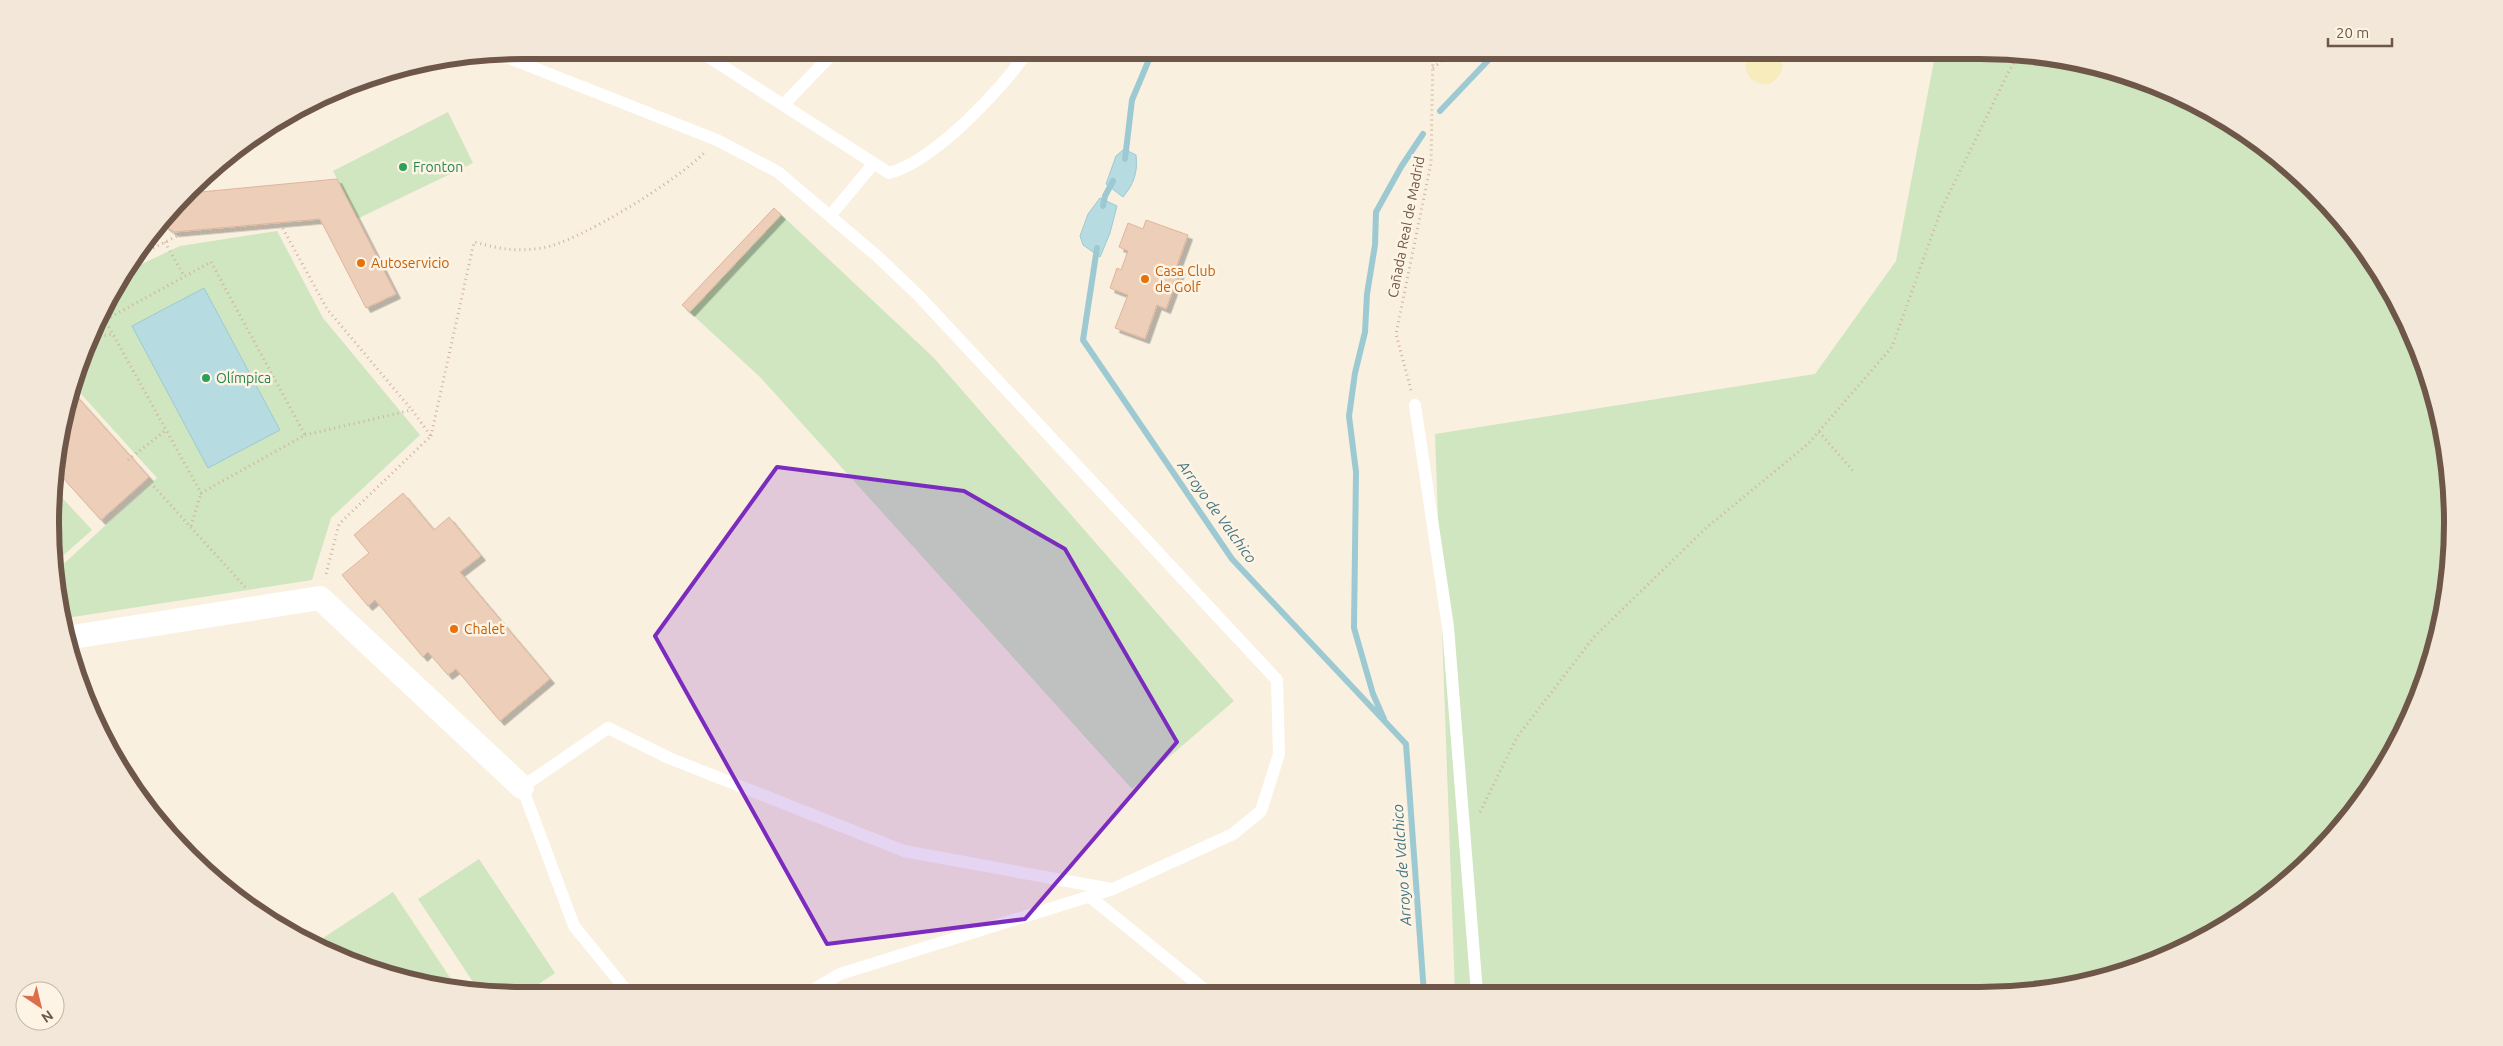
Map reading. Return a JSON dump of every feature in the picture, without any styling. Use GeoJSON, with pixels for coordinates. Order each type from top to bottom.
{"type":"FeatureCollection","features":[{"type":"Feature","properties":{"kind":"street"},"geometry":{"type":"LineString","coordinates":[[74,637],[320,598],[522,787]]}},
{"type":"Feature","properties":{"kind":"lane"},"geometry":{"type":"LineString","coordinates":[[509,59],[716,140],[778,172],[919,296],[1277,680],[1279,754],[1261,810],[1233,834],[1113,889],[840,974],[818,987]]}},
{"type":"Feature","properties":{"kind":"lane"},"geometry":{"type":"LineString","coordinates":[[712,59],[889,173],[903,169],[925,156],[972,115],[1022,59]]}},
{"type":"Feature","properties":{"kind":"lane"},"geometry":{"type":"LineString","coordinates":[[784,104],[827,59]]}},
{"type":"Feature","properties":{"kind":"lane"},"geometry":{"type":"LineString","coordinates":[[830,216],[874,163]]}},
{"type":"Feature","properties":{"kind":"lane"},"geometry":{"type":"LineString","coordinates":[[1415,406],[1448,627],[1477,987]]}},
{"type":"Feature","properties":{"kind":"lane"},"geometry":{"type":"LineString","coordinates":[[624,987],[574,926],[522,787],[608,728],[669,758],[904,851],[1113,889]]}},
{"type":"Feature","properties":{"kind":"lane"},"geometry":{"type":"LineString","coordinates":[[1089,896],[1201,987]]}},
{"type":"Feature","properties":{"kind":"path","name":"Cañada Real de Madrid"},"geometry":{"type":"LineString","coordinates":[[1415,406],[1396,334],[1431,163],[1432,59]]}},
{"type":"Feature","properties":{"kind":"path"},"geometry":{"type":"LineString","coordinates":[[1432,69],[1445,59]]}},
{"type":"Feature","properties":{"kind":"path"},"geometry":{"type":"LineString","coordinates":[[1479,814],[1517,737],[1594,637],[1706,528],[1808,444],[1892,347],[1941,210],[2015,61]]}},
{"type":"Feature","properties":{"kind":"path"},"geometry":{"type":"LineString","coordinates":[[320,598],[339,524],[431,436],[474,242],[508,251],[544,247],[576,236],[658,190],[697,160],[716,140]]}},
{"type":"Feature","properties":{"kind":"path"},"geometry":{"type":"LineString","coordinates":[[148,250],[179,236],[281,225],[327,310],[412,410],[431,436]]}},
{"type":"Feature","properties":{"kind":"path"},"geometry":{"type":"LineString","coordinates":[[165,242],[184,276]]}},
{"type":"Feature","properties":{"kind":"path"},"geometry":{"type":"LineString","coordinates":[[106,319],[211,262],[305,435]]}},
{"type":"Feature","properties":{"kind":"path"},"geometry":{"type":"LineString","coordinates":[[106,321],[201,493]]}},
{"type":"Feature","properties":{"kind":"path"},"geometry":{"type":"LineString","coordinates":[[98,337],[113,334]]}},
{"type":"Feature","properties":{"kind":"path"},"geometry":{"type":"LineString","coordinates":[[191,526],[201,493],[305,435],[412,410]]}},
{"type":"Feature","properties":{"kind":"path"},"geometry":{"type":"LineString","coordinates":[[128,460],[166,430]]}},
{"type":"Feature","properties":{"kind":"path"},"geometry":{"type":"LineString","coordinates":[[1819,432],[1854,472]]}},
{"type":"Feature","properties":{"kind":"path"},"geometry":{"type":"LineString","coordinates":[[147,479],[262,607]]}},
{"type":"Feature","properties":{"kind":"highlighted area"},"geometry":{"type":"Polygon","coordinates":[[[777,467],[964,491],[1065,549],[1177,742],[1025,919],[827,944],[655,636],[777,467]]]}},
{"type":"Feature","properties":{"kind":"green space"},"geometry":{"type":"Polygon","coordinates":[[[1934,59],[2010,60],[2041,63],[2071,68],[2129,83],[2185,107],[2238,137],[2286,174],[2308,195],[2329,217],[2366,265],[2396,318],[2420,374],[2435,432],[2440,462],[2444,523],[2440,584],[2435,614],[2420,672],[2409,701],[2382,755],[2366,781],[2329,829],[2286,872],[2263,891],[2212,925],[2185,939],[2129,963],[2100,971],[2041,983],[1980,987],[1455,987],[1435,434],[1815,374],[1896,261],[1934,59]]]}},
{"type":"Feature","properties":{"kind":"green space","name":"Fronton"},"geometry":{"type":"Polygon","coordinates":[[[448,112],[473,163],[357,219],[333,171],[448,112]]]}},
{"type":"Feature","properties":{"kind":"green space"},"geometry":{"type":"Polygon","coordinates":[[[774,208],[933,357],[1234,701],[1132,789],[760,377],[682,305],[774,208]]]}},
{"type":"Feature","properties":{"kind":"green space"},"geometry":{"type":"Polygon","coordinates":[[[277,231],[323,318],[420,435],[331,518],[312,580],[69,618],[61,566],[157,478],[78,391],[83,374],[107,318],[136,267],[180,246],[277,231]]]}},
{"type":"Feature","properties":{"kind":"green space"},"geometry":{"type":"Polygon","coordinates":[[[60,495],[92,530],[60,558],[60,495]]]}},
{"type":"Feature","properties":{"kind":"green space"},"geometry":{"type":"Polygon","coordinates":[[[479,859],[555,973],[534,987],[474,984],[418,899],[479,859]]]}},
{"type":"Feature","properties":{"kind":"green space"},"geometry":{"type":"Polygon","coordinates":[[[393,892],[453,981],[374,963],[328,944],[323,938],[393,892]]]}},
{"type":"Feature","properties":{"kind":"sand"},"geometry":{"type":"Polygon","coordinates":[[[1781,59],[1781,72],[1770,84],[1755,82],[1746,71],[1746,60],[1781,59]]]}},
{"type":"Feature","properties":{"kind":"water"},"geometry":{"type":"Polygon","coordinates":[[[1124,149],[1136,155],[1136,172],[1130,187],[1123,197],[1106,184],[1116,156],[1124,149]]]}},
{"type":"Feature","properties":{"kind":"water"},"geometry":{"type":"Polygon","coordinates":[[[1100,198],[1117,206],[1110,233],[1100,257],[1083,245],[1080,236],[1088,214],[1100,198]]]}},
{"type":"Feature","properties":{"kind":"water","name":"Olímpica"},"geometry":{"type":"Polygon","coordinates":[[[204,288],[280,430],[208,468],[132,326],[204,288]]]}},
{"type":"Feature","properties":{"kind":"building","name":"Autoservicio"},"geometry":{"type":"Polygon","coordinates":[[[337,179],[396,294],[366,308],[320,219],[174,232],[166,227],[198,192],[337,179]]]}},
{"type":"Feature","properties":{"kind":"building"},"geometry":{"type":"Polygon","coordinates":[[[774,208],[781,215],[690,312],[682,305],[774,208]]]}},
{"type":"Feature","properties":{"kind":"building","name":"Casa Club de Golf"},"geometry":{"type":"Polygon","coordinates":[[[1146,220],[1188,235],[1176,268],[1181,269],[1166,309],[1157,305],[1145,339],[1115,328],[1128,295],[1110,288],[1117,268],[1121,270],[1128,251],[1119,247],[1128,223],[1143,229],[1146,220]]]}},
{"type":"Feature","properties":{"kind":"building"},"geometry":{"type":"Polygon","coordinates":[[[77,396],[149,477],[101,520],[62,476],[68,432],[77,396]]]}},
{"type":"Feature","properties":{"kind":"building","name":"Chalet"},"geometry":{"type":"Polygon","coordinates":[[[403,493],[434,530],[449,517],[481,556],[460,572],[550,679],[500,721],[456,669],[448,675],[428,652],[423,657],[375,600],[368,606],[342,575],[369,553],[354,535],[403,493]]]}},
{"type":"Feature","properties":{"kind":"waterway","name":"Arroyo de Valchico"},"geometry":{"type":"LineString","coordinates":[[1125,159],[1132,100],[1149,59]]}},
{"type":"Feature","properties":{"kind":"waterway"},"geometry":{"type":"LineString","coordinates":[[1440,111],[1489,59]]}},
{"type":"Feature","properties":{"kind":"waterway"},"geometry":{"type":"LineString","coordinates":[[1384,719],[1373,694],[1354,628],[1356,472],[1349,416],[1355,373],[1365,332],[1367,294],[1375,245],[1376,212],[1401,167],[1423,134]]}},
{"type":"Feature","properties":{"kind":"waterway","name":"Arroyo de Valchico"},"geometry":{"type":"LineString","coordinates":[[1103,206],[1105,196],[1113,181]]}},
{"type":"Feature","properties":{"kind":"waterway","name":"Arroyo de Valchico"},"geometry":{"type":"LineString","coordinates":[[1097,248],[1083,340],[1232,559],[1406,744],[1423,987]]}},
{"type":"Feature","properties":{"kind":"place","name":"Fronton"},"geometry":{"type":"Point","coordinates":[403,167]}},
{"type":"Feature","properties":{"kind":"place","name":"Autoservicio"},"geometry":{"type":"Point","coordinates":[361,263]}},
{"type":"Feature","properties":{"kind":"place","name":"Casa Club de Golf"},"geometry":{"type":"Point","coordinates":[1145,279]}},
{"type":"Feature","properties":{"kind":"place","name":"Olímpica"},"geometry":{"type":"Point","coordinates":[206,378]}},
{"type":"Feature","properties":{"kind":"place","name":"Chalet"},"geometry":{"type":"Point","coordinates":[454,629]}}]}
